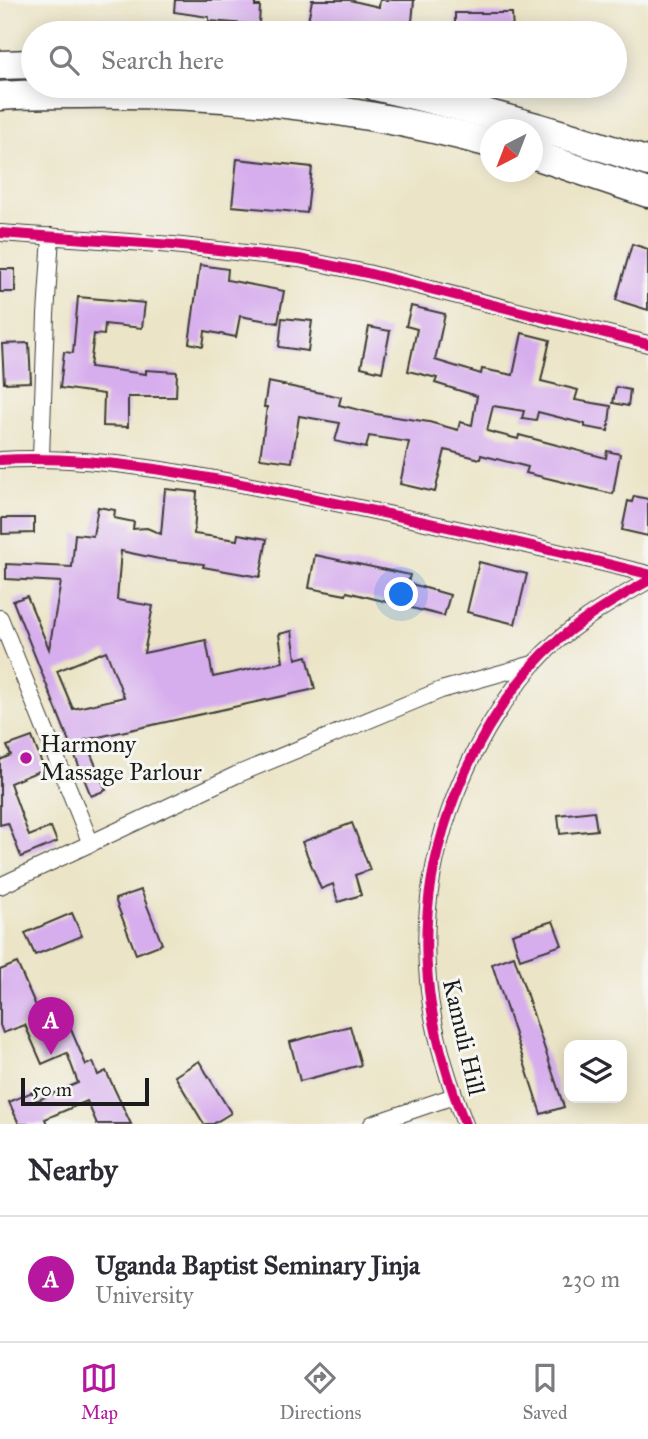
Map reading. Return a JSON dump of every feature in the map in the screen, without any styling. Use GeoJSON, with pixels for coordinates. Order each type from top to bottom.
{"type":"FeatureCollection","features":[{"type":"Feature","properties":{"kind":"highway"},"geometry":{"type":"LineString","coordinates":[[0,65],[21,64]]}},
{"type":"Feature","properties":{"kind":"highway"},"geometry":{"type":"LineString","coordinates":[[0,96],[21,96]]}},
{"type":"Feature","properties":{"kind":"highway"},"geometry":{"type":"LineString","coordinates":[[216,98],[342,113],[480,140]]}},
{"type":"Feature","properties":{"kind":"highway"},"geometry":{"type":"LineString","coordinates":[[428,98],[576,137],[648,162]]}},
{"type":"Feature","properties":{"kind":"highway"},"geometry":{"type":"LineString","coordinates":[[543,157],[648,193]]}},
{"type":"Feature","properties":{"kind":"street"},"geometry":{"type":"LineString","coordinates":[[0,233],[173,245],[299,259],[367,272],[648,344]]}},
{"type":"Feature","properties":{"kind":"street"},"geometry":{"type":"LineString","coordinates":[[41,457],[51,236]]}},
{"type":"Feature","properties":{"kind":"street"},"geometry":{"type":"LineString","coordinates":[[0,460],[41,457],[245,485],[509,539],[648,573]]}},
{"type":"Feature","properties":{"kind":"street","name":"Kamuli Hill"},"geometry":{"type":"LineString","coordinates":[[465,1124],[454,1096],[435,1025],[428,979],[427,913],[438,848],[451,804],[472,755],[533,664],[574,627],[648,581]]}},
{"type":"Feature","properties":{"kind":"street"},"geometry":{"type":"LineString","coordinates":[[0,618],[91,844]]}},
{"type":"Feature","properties":{"kind":"street"},"geometry":{"type":"LineString","coordinates":[[0,886],[236,775],[441,690],[533,664]]}},
{"type":"Feature","properties":{"kind":"street"},"geometry":{"type":"LineString","coordinates":[[372,1124],[454,1096]]}},
{"type":"Feature","properties":{"kind":"building"},"geometry":{"type":"Polygon","coordinates":[[[175,0],[255,0],[255,6],[260,6],[259,21],[209,21],[209,17],[174,12],[175,0]]]}},
{"type":"Feature","properties":{"kind":"building"},"geometry":{"type":"Polygon","coordinates":[[[312,0],[349,0],[379,7],[380,0],[414,0],[412,21],[308,21],[312,0]]]}},
{"type":"Feature","properties":{"kind":"building"},"geometry":{"type":"Polygon","coordinates":[[[455,13],[512,13],[512,21],[455,21],[455,13]]]}},
{"type":"Feature","properties":{"kind":"building"},"geometry":{"type":"Polygon","coordinates":[[[237,159],[312,167],[307,213],[232,206],[237,159]]]}},
{"type":"Feature","properties":{"kind":"building"},"geometry":{"type":"Polygon","coordinates":[[[632,244],[648,249],[648,310],[616,300],[632,244]]]}},
{"type":"Feature","properties":{"kind":"building"},"geometry":{"type":"Polygon","coordinates":[[[200,265],[228,269],[227,280],[284,291],[278,323],[240,316],[236,337],[205,331],[203,346],[189,343],[200,265]]]}},
{"type":"Feature","properties":{"kind":"building"},"geometry":{"type":"Polygon","coordinates":[[[0,269],[15,269],[15,292],[0,292],[0,269]]]}},
{"type":"Feature","properties":{"kind":"building"},"geometry":{"type":"Polygon","coordinates":[[[78,297],[145,303],[142,328],[105,324],[104,335],[94,334],[90,367],[146,374],[146,370],[177,372],[176,397],[128,397],[128,427],[103,426],[104,394],[60,388],[64,352],[73,353],[78,297]]]}},
{"type":"Feature","properties":{"kind":"building"},"geometry":{"type":"Polygon","coordinates":[[[411,306],[445,314],[435,360],[481,374],[482,369],[513,375],[522,333],[550,340],[541,381],[578,390],[575,400],[611,406],[608,431],[585,427],[585,424],[538,412],[536,420],[522,418],[524,411],[493,406],[487,431],[518,439],[519,435],[606,458],[607,451],[620,454],[613,494],[526,473],[528,467],[481,455],[480,459],[445,450],[435,492],[400,484],[409,442],[369,436],[366,448],[335,441],[340,423],[299,416],[292,462],[260,458],[268,382],[341,397],[339,405],[376,414],[429,422],[458,430],[460,422],[472,425],[477,396],[435,383],[437,378],[408,371],[417,329],[406,326],[411,306]]]}},
{"type":"Feature","properties":{"kind":"building"},"geometry":{"type":"Polygon","coordinates":[[[282,318],[312,321],[308,351],[279,347],[282,318]]]}},
{"type":"Feature","properties":{"kind":"building"},"geometry":{"type":"Polygon","coordinates":[[[369,327],[390,331],[382,372],[361,367],[369,327]]]}},
{"type":"Feature","properties":{"kind":"building"},"geometry":{"type":"Polygon","coordinates":[[[29,343],[31,382],[4,383],[2,344],[29,343]]]}},
{"type":"Feature","properties":{"kind":"building"},"geometry":{"type":"Polygon","coordinates":[[[616,387],[630,390],[628,406],[613,403],[616,387]]]}},
{"type":"Feature","properties":{"kind":"building"},"geometry":{"type":"Polygon","coordinates":[[[165,489],[197,492],[194,534],[237,540],[238,534],[267,539],[260,577],[203,567],[204,564],[121,551],[117,600],[153,606],[144,653],[206,640],[213,677],[283,662],[279,634],[292,631],[296,659],[307,656],[315,689],[85,740],[106,790],[91,796],[13,601],[27,596],[49,649],[61,582],[6,579],[6,564],[72,567],[75,534],[93,536],[98,507],[115,510],[114,518],[134,522],[133,529],[147,528],[161,534],[165,489]],[[106,651],[57,671],[73,709],[124,697],[106,651]]]}},
{"type":"Feature","properties":{"kind":"building"},"geometry":{"type":"Polygon","coordinates":[[[634,496],[648,499],[648,536],[622,530],[628,501],[632,502],[634,496]]]}},
{"type":"Feature","properties":{"kind":"building"},"geometry":{"type":"Polygon","coordinates":[[[2,518],[34,518],[34,533],[2,534],[2,518]]]}},
{"type":"Feature","properties":{"kind":"building"},"geometry":{"type":"Polygon","coordinates":[[[315,555],[410,575],[408,583],[450,595],[444,616],[347,592],[346,595],[309,588],[315,555]]]}},
{"type":"Feature","properties":{"kind":"building"},"geometry":{"type":"Polygon","coordinates":[[[479,562],[527,574],[515,624],[467,612],[479,562]]]}},
{"type":"Feature","properties":{"kind":"building"},"geometry":{"type":"Polygon","coordinates":[[[32,737],[44,769],[10,783],[29,836],[51,827],[57,842],[21,857],[8,823],[0,825],[0,760],[11,755],[7,746],[32,737]]]}},
{"type":"Feature","properties":{"kind":"building"},"geometry":{"type":"Polygon","coordinates":[[[594,811],[597,830],[560,834],[558,815],[594,811]]]}},
{"type":"Feature","properties":{"kind":"building"},"geometry":{"type":"Polygon","coordinates":[[[352,823],[370,870],[355,875],[361,895],[338,902],[333,884],[321,889],[302,842],[352,823]]]}},
{"type":"Feature","properties":{"kind":"building"},"geometry":{"type":"Polygon","coordinates":[[[141,890],[162,944],[136,954],[115,899],[141,890]]]}},
{"type":"Feature","properties":{"kind":"building"},"geometry":{"type":"Polygon","coordinates":[[[72,913],[82,936],[35,955],[25,933],[72,913]]]}},
{"type":"Feature","properties":{"kind":"building"},"geometry":{"type":"Polygon","coordinates":[[[553,921],[562,945],[520,959],[512,934],[553,921]]]}},
{"type":"Feature","properties":{"kind":"building"},"geometry":{"type":"Polygon","coordinates":[[[514,956],[564,1107],[541,1114],[492,964],[514,956]]]}},
{"type":"Feature","properties":{"kind":"building"},"geometry":{"type":"Polygon","coordinates":[[[17,963],[43,1022],[64,1013],[86,1065],[93,1062],[98,1075],[106,1071],[131,1124],[97,1124],[87,1101],[45,1119],[47,1124],[19,1124],[9,1102],[32,1092],[36,1101],[78,1083],[67,1053],[42,1064],[25,1025],[3,1033],[0,1025],[0,970],[17,963]]]}},
{"type":"Feature","properties":{"kind":"building"},"geometry":{"type":"Polygon","coordinates":[[[350,1026],[361,1065],[300,1081],[290,1042],[350,1026]]]}},
{"type":"Feature","properties":{"kind":"building"},"geometry":{"type":"Polygon","coordinates":[[[199,1061],[231,1113],[213,1124],[204,1124],[175,1076],[199,1061]]]}},
{"type":"Feature","properties":{"kind":"cycle path"},"geometry":{"type":"LineString","coordinates":[[0,233],[173,245],[299,259],[367,273],[648,344]]}},
{"type":"Feature","properties":{"kind":"cycle path"},"geometry":{"type":"LineString","coordinates":[[0,460],[38,459],[117,464],[196,476],[438,525],[648,574]]}},
{"type":"Feature","properties":{"kind":"cycle path"},"geometry":{"type":"LineString","coordinates":[[465,1124],[441,1053],[428,980],[426,938],[430,895],[437,853],[449,812],[484,735],[533,665],[572,629],[648,581]]}},
{"type":"Feature","properties":{"kind":"place","name":"Harmony Massage Parlour"},"geometry":{"type":"Point","coordinates":[26,758]}},
{"type":"Feature","properties":{"kind":"place","name":"Uganda Baptist Seminary Jinja"},"geometry":{"type":"Point","coordinates":[51,1055]}}]}
